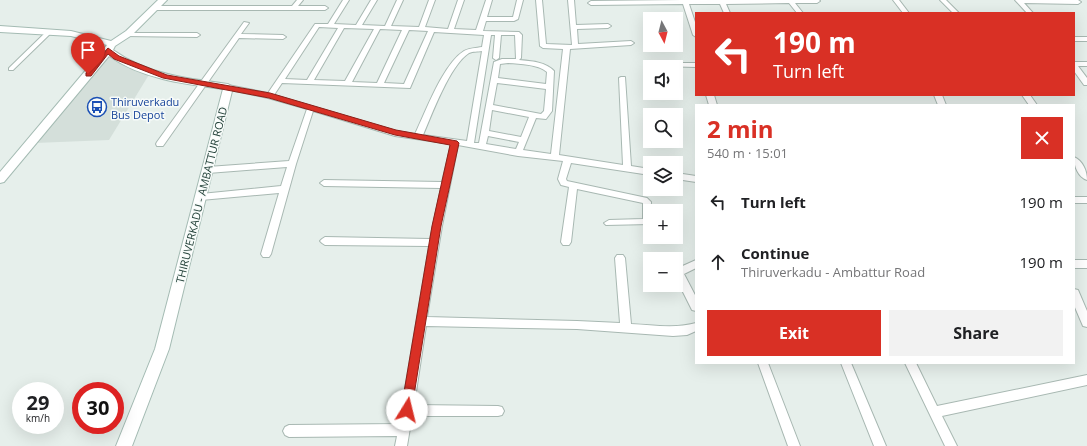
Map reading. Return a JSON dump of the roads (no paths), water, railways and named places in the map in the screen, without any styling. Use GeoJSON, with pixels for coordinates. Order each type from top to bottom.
{"type":"FeatureCollection","features":[{"type":"Feature","properties":{"kind":"main road"},"geometry":{"type":"LineString","coordinates":[[0,179],[110,47],[127,35],[157,8],[163,0]]}},
{"type":"Feature","properties":{"kind":"main road"},"geometry":{"type":"LineString","coordinates":[[0,29],[49,32],[100,39],[110,47],[116,58],[165,77],[228,87]]}},
{"type":"Feature","properties":{"kind":"main road","name":"THIRUVERKADU - AMBATTUR ROAD"},"geometry":{"type":"LineString","coordinates":[[124,446],[162,349],[228,87]]}},
{"type":"Feature","properties":{"kind":"street"},"geometry":{"type":"LineString","coordinates":[[294,8],[300,0]]}},
{"type":"Feature","properties":{"kind":"street"},"geometry":{"type":"LineString","coordinates":[[330,25],[346,0]]}},
{"type":"Feature","properties":{"kind":"street"},"geometry":{"type":"LineString","coordinates":[[358,26],[374,0]]}},
{"type":"Feature","properties":{"kind":"street"},"geometry":{"type":"LineString","coordinates":[[387,28],[400,0]]}},
{"type":"Feature","properties":{"kind":"street"},"geometry":{"type":"LineString","coordinates":[[421,29],[432,0]]}},
{"type":"Feature","properties":{"kind":"street"},"geometry":{"type":"LineString","coordinates":[[450,31],[461,0]]}},
{"type":"Feature","properties":{"kind":"street"},"geometry":{"type":"LineString","coordinates":[[479,32],[489,0]]}},
{"type":"Feature","properties":{"kind":"street"},"geometry":{"type":"LineString","coordinates":[[483,19],[514,20],[520,0]]}},
{"type":"Feature","properties":{"kind":"street"},"geometry":{"type":"LineString","coordinates":[[539,0],[542,44],[546,47],[631,43]]}},
{"type":"Feature","properties":{"kind":"street"},"geometry":{"type":"LineString","coordinates":[[556,158],[573,27],[571,0]]}},
{"type":"Feature","properties":{"kind":"street"},"geometry":{"type":"LineString","coordinates":[[896,0],[905,12]]}},
{"type":"Feature","properties":{"kind":"street"},"geometry":{"type":"LineString","coordinates":[[943,0],[955,12]]}},
{"type":"Feature","properties":{"kind":"street"},"geometry":{"type":"LineString","coordinates":[[723,1],[727,12]]}},
{"type":"Feature","properties":{"kind":"street"},"geometry":{"type":"LineString","coordinates":[[791,1],[799,12]]}},
{"type":"Feature","properties":{"kind":"street"},"geometry":{"type":"LineString","coordinates":[[591,3],[817,1]]}},
{"type":"Feature","properties":{"kind":"street"},"geometry":{"type":"LineString","coordinates":[[1018,1],[1078,2]]}},
{"type":"Feature","properties":{"kind":"street"},"geometry":{"type":"LineString","coordinates":[[1018,1],[1029,12]]}},
{"type":"Feature","properties":{"kind":"street"},"geometry":{"type":"LineString","coordinates":[[686,2],[695,32]]}},
{"type":"Feature","properties":{"kind":"street"},"geometry":{"type":"LineString","coordinates":[[157,8],[325,8]]}},
{"type":"Feature","properties":{"kind":"street"},"geometry":{"type":"LineString","coordinates":[[160,144],[246,23]]}},
{"type":"Feature","properties":{"kind":"street"},"geometry":{"type":"LineString","coordinates":[[270,96],[317,25],[517,33],[519,35],[518,58]]}},
{"type":"Feature","properties":{"kind":"street"},"geometry":{"type":"LineString","coordinates":[[310,81],[343,26]]}},
{"type":"Feature","properties":{"kind":"street"},"geometry":{"type":"LineString","coordinates":[[573,27],[608,26]]}},
{"type":"Feature","properties":{"kind":"street"},"geometry":{"type":"LineString","coordinates":[[348,83],[378,28]]}},
{"type":"Feature","properties":{"kind":"street"},"geometry":{"type":"LineString","coordinates":[[379,85],[406,29]]}},
{"type":"Feature","properties":{"kind":"street"},"geometry":{"type":"LineString","coordinates":[[281,81],[407,86],[432,30]]}},
{"type":"Feature","properties":{"kind":"street"},"geometry":{"type":"LineString","coordinates":[[11,69],[49,32]]}},
{"type":"Feature","properties":{"kind":"street"},"geometry":{"type":"LineString","coordinates":[[470,145],[488,33]]}},
{"type":"Feature","properties":{"kind":"street"},"geometry":{"type":"LineString","coordinates":[[496,58],[498,33]]}},
{"type":"Feature","properties":{"kind":"street"},"geometry":{"type":"LineString","coordinates":[[127,35],[197,35]]}},
{"type":"Feature","properties":{"kind":"street"},"geometry":{"type":"LineString","coordinates":[[236,36],[283,37]]}},
{"type":"Feature","properties":{"kind":"street"},"geometry":{"type":"LineString","coordinates":[[1075,39],[1087,39]]}},
{"type":"Feature","properties":{"kind":"street"},"geometry":{"type":"LineString","coordinates":[[418,136],[449,73],[460,57],[467,52],[485,50]]}},
{"type":"Feature","properties":{"kind":"street"},"geometry":{"type":"LineString","coordinates":[[482,147],[493,80],[497,62],[503,61],[524,63],[544,66],[550,69],[547,114],[543,117],[489,107]]}},
{"type":"Feature","properties":{"kind":"street"},"geometry":{"type":"LineString","coordinates":[[1075,65],[1087,64]]}},
{"type":"Feature","properties":{"kind":"street"},"geometry":{"type":"LineString","coordinates":[[683,65],[695,65]]}},
{"type":"Feature","properties":{"kind":"street"},"geometry":{"type":"LineString","coordinates":[[1075,66],[1087,83]]}},
{"type":"Feature","properties":{"kind":"street"},"geometry":{"type":"LineString","coordinates":[[623,78],[627,169]]}},
{"type":"Feature","properties":{"kind":"street"},"geometry":{"type":"LineString","coordinates":[[493,80],[550,87]]}},
{"type":"Feature","properties":{"kind":"street"},"geometry":{"type":"LineString","coordinates":[[228,87],[270,96],[395,132],[518,153],[643,171]]}},
{"type":"Feature","properties":{"kind":"street"},"geometry":{"type":"LineString","coordinates":[[266,254],[292,164],[311,108]]}},
{"type":"Feature","properties":{"kind":"street"},"geometry":{"type":"LineString","coordinates":[[518,153],[532,116]]}},
{"type":"Feature","properties":{"kind":"street"},"geometry":{"type":"LineString","coordinates":[[484,133],[524,140]]}},
{"type":"Feature","properties":{"kind":"street"},"geometry":{"type":"LineString","coordinates":[[401,446],[434,243],[455,143]]}},
{"type":"Feature","properties":{"kind":"street"},"geometry":{"type":"LineString","coordinates":[[568,160],[562,180],[564,183],[647,201],[647,222],[609,223]]}},
{"type":"Feature","properties":{"kind":"street"},"geometry":{"type":"LineString","coordinates":[[1075,161],[1087,177]]}},
{"type":"Feature","properties":{"kind":"street"},"geometry":{"type":"LineString","coordinates":[[208,170],[292,164]]}},
{"type":"Feature","properties":{"kind":"street"},"geometry":{"type":"LineString","coordinates":[[683,177],[695,179]]}},
{"type":"Feature","properties":{"kind":"street"},"geometry":{"type":"LineString","coordinates":[[324,183],[446,185]]}},
{"type":"Feature","properties":{"kind":"street"},"geometry":{"type":"LineString","coordinates":[[566,242],[574,186]]}},
{"type":"Feature","properties":{"kind":"street"},"geometry":{"type":"LineString","coordinates":[[201,197],[285,189]]}},
{"type":"Feature","properties":{"kind":"street"},"geometry":{"type":"LineString","coordinates":[[1075,200],[1087,200]]}},
{"type":"Feature","properties":{"kind":"street"},"geometry":{"type":"LineString","coordinates":[[325,241],[434,243]]}},
{"type":"Feature","properties":{"kind":"street"},"geometry":{"type":"LineString","coordinates":[[620,258],[626,328]]}},
{"type":"Feature","properties":{"kind":"street"},"geometry":{"type":"LineString","coordinates":[[695,264],[678,272],[695,305]]}},
{"type":"Feature","properties":{"kind":"street"},"geometry":{"type":"LineString","coordinates":[[1075,264],[1087,264]]}},
{"type":"Feature","properties":{"kind":"street"},"geometry":{"type":"LineString","coordinates":[[1075,296],[1081,313],[1087,323]]}},
{"type":"Feature","properties":{"kind":"street"},"geometry":{"type":"LineString","coordinates":[[422,321],[673,331],[687,330],[695,327]]}},
{"type":"Feature","properties":{"kind":"street"},"geometry":{"type":"LineString","coordinates":[[763,364],[794,445]]}},
{"type":"Feature","properties":{"kind":"street"},"geometry":{"type":"LineString","coordinates":[[846,364],[880,446]]}},
{"type":"Feature","properties":{"kind":"street"},"geometry":{"type":"LineString","coordinates":[[910,364],[933,412],[952,446]]}},
{"type":"Feature","properties":{"kind":"street"},"geometry":{"type":"LineString","coordinates":[[933,412],[1087,380]]}},
{"type":"Feature","properties":{"kind":"street"},"geometry":{"type":"LineString","coordinates":[[407,410],[498,411]]}},
{"type":"Feature","properties":{"kind":"street"},"geometry":{"type":"LineString","coordinates":[[289,431],[404,430]]}},
{"type":"Feature","properties":{"kind":"place","name":"Thiruverkadu Bus Depot"},"geometry":{"type":"Point","coordinates":[97,107]}}]}
